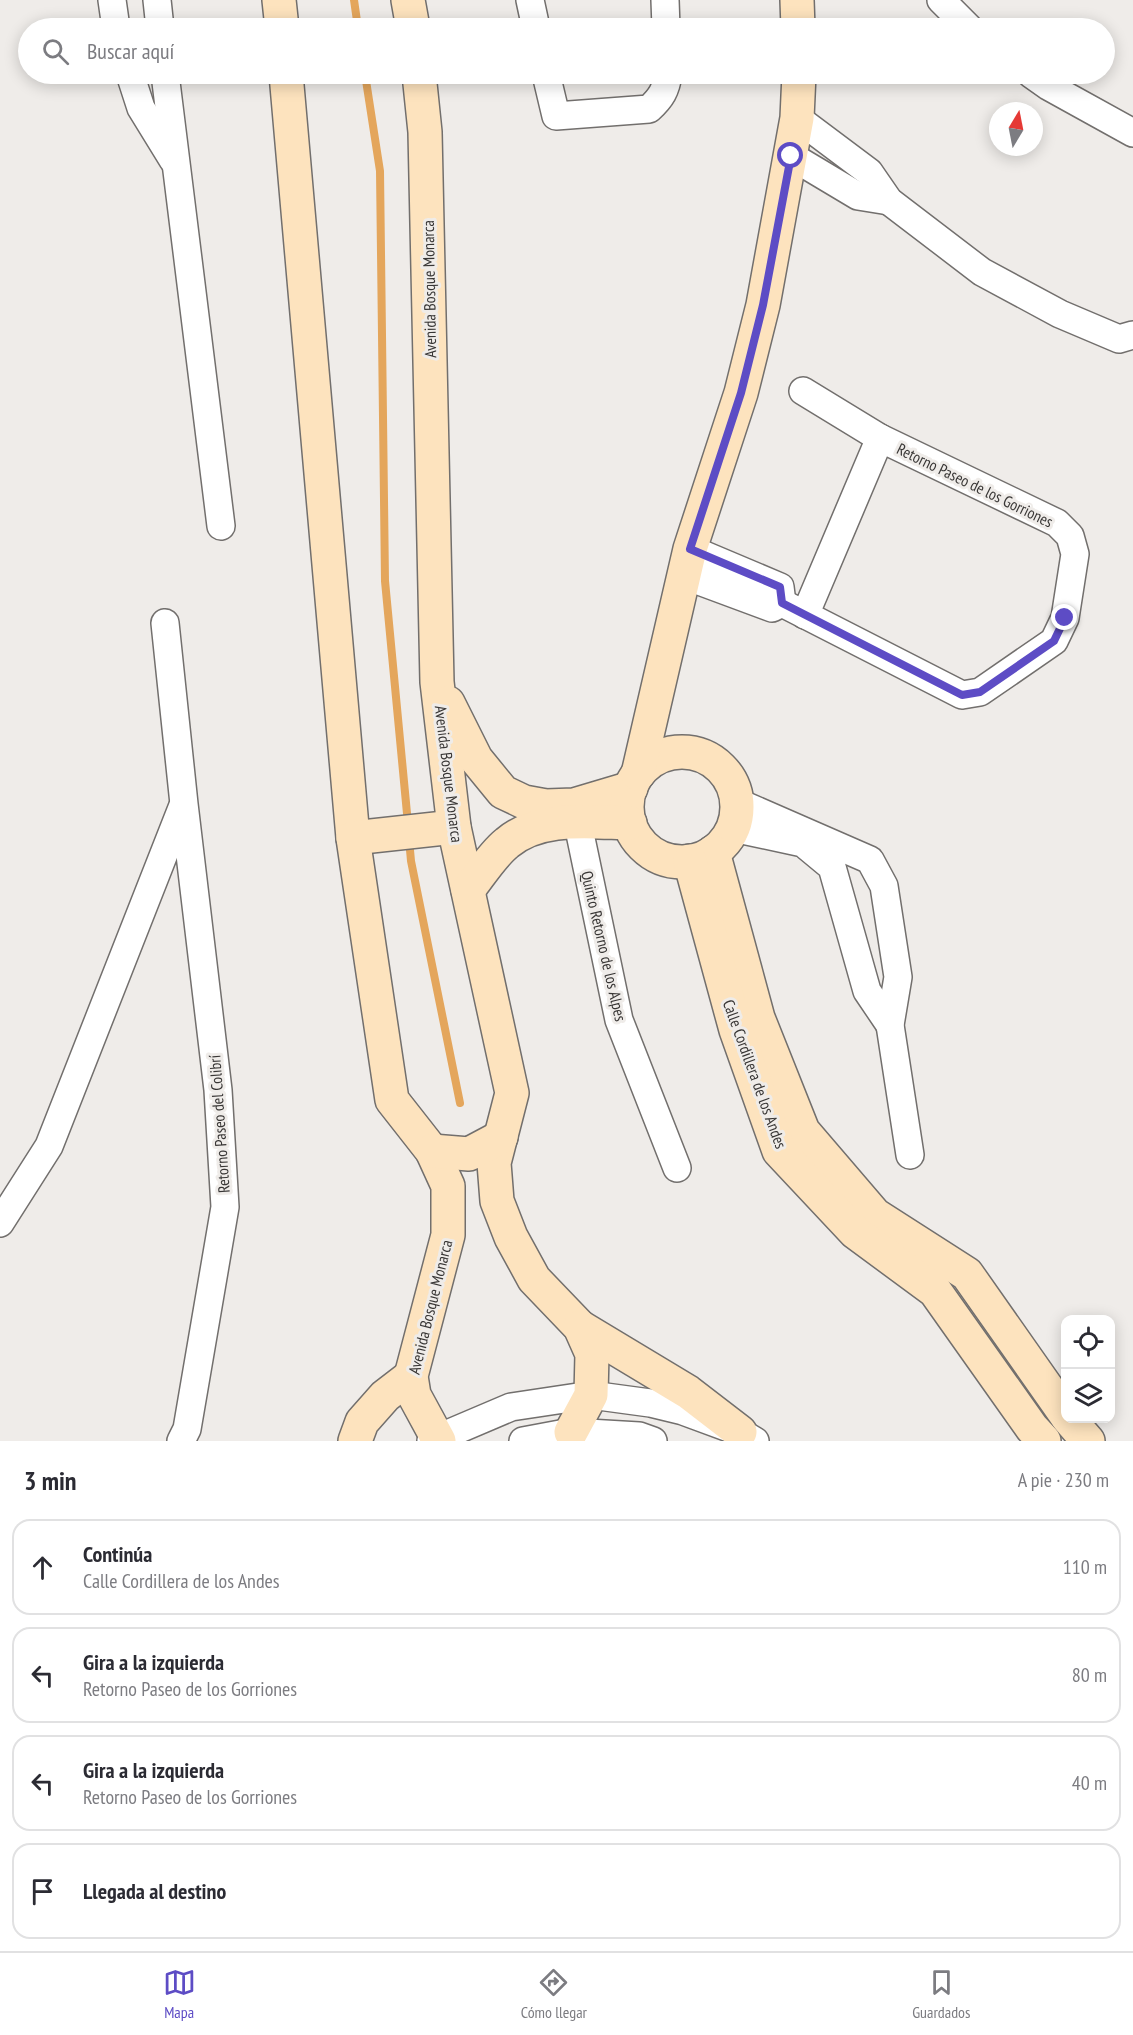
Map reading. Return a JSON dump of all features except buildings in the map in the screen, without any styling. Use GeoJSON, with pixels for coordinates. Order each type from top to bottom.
{"type":"FeatureCollection","features":[{"type":"Feature","properties":{"kind":"street"},"geometry":{"type":"LineString","coordinates":[[112,0],[115,18]]}},
{"type":"Feature","properties":{"kind":"street"},"geometry":{"type":"LineString","coordinates":[[157,0],[159,18]]}},
{"type":"Feature","properties":{"kind":"street"},"geometry":{"type":"LineString","coordinates":[[279,0],[281,18]]}},
{"type":"Feature","properties":{"kind":"street"},"geometry":{"type":"LineString","coordinates":[[408,0],[411,18]]}},
{"type":"Feature","properties":{"kind":"street"},"geometry":{"type":"LineString","coordinates":[[530,0],[534,18]]}},
{"type":"Feature","properties":{"kind":"street"},"geometry":{"type":"LineString","coordinates":[[664,0],[665,18]]}},
{"type":"Feature","properties":{"kind":"street"},"geometry":{"type":"LineString","coordinates":[[797,0],[798,18]]}},
{"type":"Feature","properties":{"kind":"street"},"geometry":{"type":"LineString","coordinates":[[941,0],[959,18]]}},
{"type":"Feature","properties":{"kind":"street"},"geometry":{"type":"LineString","coordinates":[[133,84],[141,108],[175,164]]}},
{"type":"Feature","properties":{"kind":"street"},"geometry":{"type":"LineString","coordinates":[[166,84],[221,526]]}},
{"type":"Feature","properties":{"kind":"street","name":"Avenida Bosque Monarca"},"geometry":{"type":"LineString","coordinates":[[286,84],[353,838],[392,1100],[432,1151],[448,1186],[447,1234],[411,1376],[414,1395],[436,1440]]}},
{"type":"Feature","properties":{"kind":"street","name":"Avenida Bosque Monarca"},"geometry":{"type":"LineString","coordinates":[[420,84],[425,132],[440,829],[468,890],[512,1093],[494,1163],[497,1201],[534,1279],[580,1327],[592,1354],[591,1395],[571,1432]]}},
{"type":"Feature","properties":{"kind":"street"},"geometry":{"type":"LineString","coordinates":[[548,84],[556,116],[649,109],[660,99],[667,84]]}},
{"type":"Feature","properties":{"kind":"street"},"geometry":{"type":"LineString","coordinates":[[799,84],[797,118],[791,156],[763,305],[741,393],[687,562],[627,811],[630,823],[641,843],[660,857],[675,861],[718,836],[803,843],[832,867],[867,991],[890,1025]]}},
{"type":"Feature","properties":{"kind":"street"},"geometry":{"type":"LineString","coordinates":[[1045,84],[1133,133]]}},
{"type":"Feature","properties":{"kind":"street"},"geometry":{"type":"LineString","coordinates":[[797,118],[869,172],[889,201],[982,272],[1060,314],[1119,339],[1133,335]]}},
{"type":"Feature","properties":{"kind":"street"},"geometry":{"type":"LineString","coordinates":[[791,156],[858,196],[889,201]]}},
{"type":"Feature","properties":{"kind":"street","name":"Retorno Paseo de los Gorriones"},"geometry":{"type":"LineString","coordinates":[[687,562],[780,587],[793,609],[962,695],[980,692],[1054,641],[1065,618],[1075,554],[1070,536],[1057,523],[880,438],[803,391]]}},
{"type":"Feature","properties":{"kind":"street","name":"Retorno Paseo de los Gorriones"},"geometry":{"type":"LineString","coordinates":[[793,609],[880,438]]}},
{"type":"Feature","properties":{"kind":"street","name":"Retorno Paseo del Colibrí"},"geometry":{"type":"LineString","coordinates":[[165,623],[218,1090],[225,1207],[187,1429],[180,1441]]}},
{"type":"Feature","properties":{"kind":"street"},"geometry":{"type":"LineString","coordinates":[[437,682],[476,759],[503,792],[524,801],[575,814],[630,823]]}},
{"type":"Feature","properties":{"kind":"street"},"geometry":{"type":"LineString","coordinates":[[657,689],[682,752]]}},
{"type":"Feature","properties":{"kind":"street"},"geometry":{"type":"LineString","coordinates":[[468,890],[505,844],[521,833],[575,814],[634,781],[651,762],[666,754],[696,753],[719,766],[728,777],[734,788],[718,836]]}},
{"type":"Feature","properties":{"kind":"street","name":"Retorno Paseo del Colibrí"},"geometry":{"type":"LineString","coordinates":[[0,1223],[49,1146],[184,804]]}},
{"type":"Feature","properties":{"kind":"street","name":"Quinto Retorno de los Alpes"},"geometry":{"type":"LineString","coordinates":[[575,814],[619,1020],[676,1168]]}},
{"type":"Feature","properties":{"kind":"street"},"geometry":{"type":"LineString","coordinates":[[353,838],[440,829]]}},
{"type":"Feature","properties":{"kind":"street"},"geometry":{"type":"LineString","coordinates":[[718,836],[870,860],[884,886],[898,977],[890,1025],[910,1155]]}},
{"type":"Feature","properties":{"kind":"street","name":"Calle Cordillera de los Andes"},"geometry":{"type":"LineString","coordinates":[[718,836],[758,1018],[803,1131],[875,1215],[967,1274],[1061,1408]]}},
{"type":"Feature","properties":{"kind":"street","name":"Calle Cordillera de los Andes"},"geometry":{"type":"LineString","coordinates":[[718,836],[736,1030],[780,1151],[855,1232],[935,1291],[1032,1428],[1044,1441]]}},
{"type":"Feature","properties":{"kind":"street"},"geometry":{"type":"LineString","coordinates":[[432,1151],[469,1154],[501,1137]]}},
{"type":"Feature","properties":{"kind":"street"},"geometry":{"type":"LineString","coordinates":[[580,1327],[688,1392],[748,1436]]}},
{"type":"Feature","properties":{"kind":"street"},"geometry":{"type":"LineString","coordinates":[[355,1441],[362,1422],[385,1396],[411,1376]]}},
{"type":"Feature","properties":{"kind":"street"},"geometry":{"type":"LineString","coordinates":[[436,1440],[511,1407],[591,1395],[650,1403],[683,1411],[748,1436]]}},
{"type":"Feature","properties":{"kind":"street","name":"Calle Cordillera de los Andes"},"geometry":{"type":"LineString","coordinates":[[1072,1423],[1088,1441]]}},
{"type":"Feature","properties":{"kind":"street"},"geometry":{"type":"LineString","coordinates":[[523,1441],[571,1432],[639,1436],[653,1441]]}},
{"type":"Feature","properties":{"kind":"waterway"},"geometry":{"type":"LineString","coordinates":[[354,0],[357,18]]}},
{"type":"Feature","properties":{"kind":"waterway"},"geometry":{"type":"LineString","coordinates":[[367,84],[380,171],[385,581],[408,824]]}},
{"type":"Feature","properties":{"kind":"waterway"},"geometry":{"type":"LineString","coordinates":[[409,839],[411,861],[460,1103]]}},
{"type":"Feature","properties":{"kind":"route"},"geometry":{"type":"LineString","coordinates":[[791,156],[763,305],[741,393],[690,549],[780,587],[782,603],[962,695],[980,692],[1054,641],[1065,618]]}}]}
